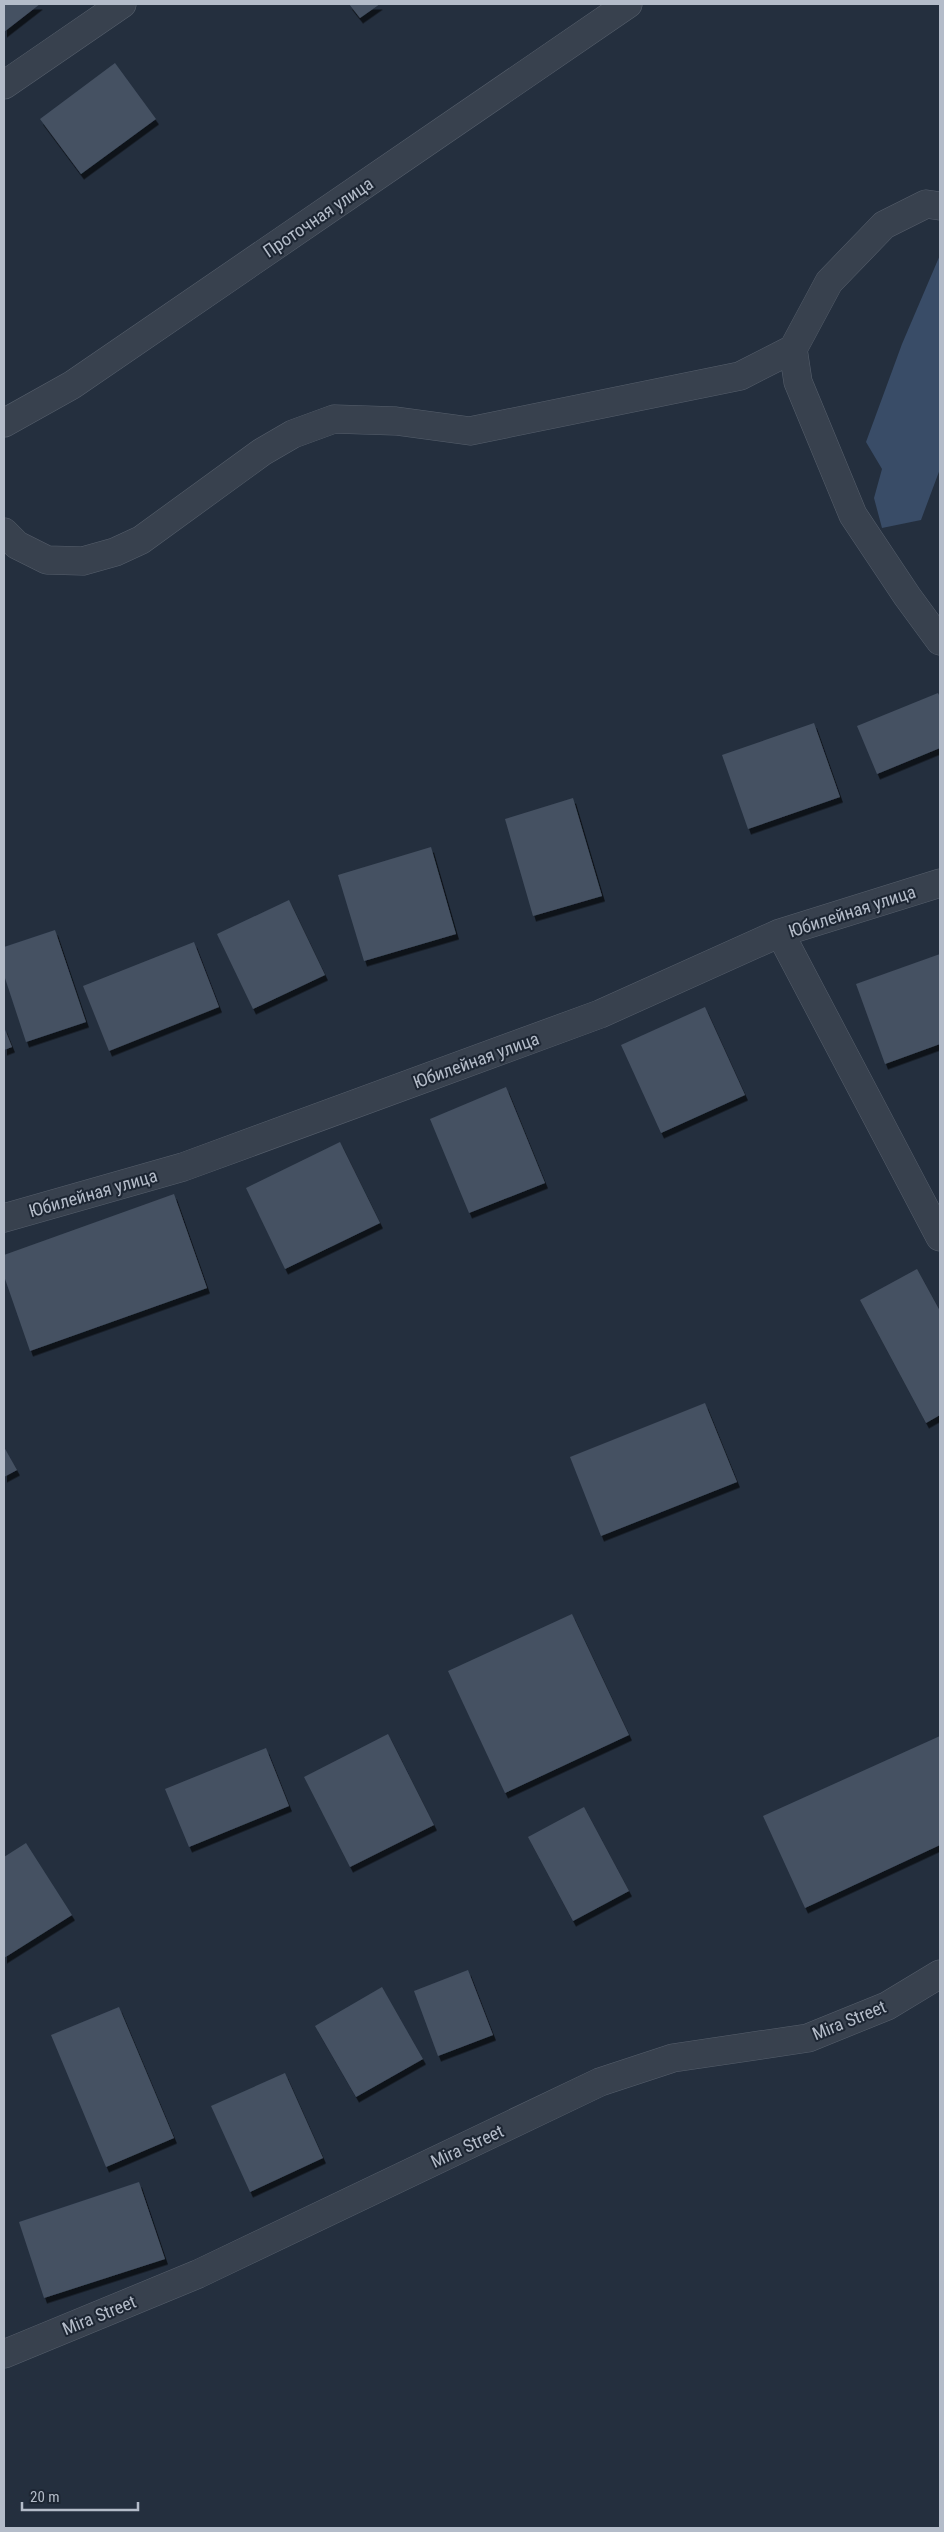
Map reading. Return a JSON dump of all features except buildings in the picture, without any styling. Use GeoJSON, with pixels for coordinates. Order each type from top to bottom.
{"type":"FeatureCollection","features":[{"type":"Feature","properties":{"kind":"street"},"geometry":{"type":"LineString","coordinates":[[4,85],[122,4]]}},
{"type":"Feature","properties":{"kind":"street","name":"Проточная улица"},"geometry":{"type":"LineString","coordinates":[[4,423],[72,386],[628,4]]}},
{"type":"Feature","properties":{"kind":"street"},"geometry":{"type":"LineString","coordinates":[[4,532],[17,545],[47,560],[83,561],[115,552],[141,540],[262,452],[293,434],[334,420],[396,421],[470,431],[740,376],[793,349],[830,282],[884,225],[926,204],[940,206]]}},
{"type":"Feature","properties":{"kind":"street"},"geometry":{"type":"LineString","coordinates":[[793,349],[798,382],[853,514],[907,596],[940,641]]}},
{"type":"Feature","properties":{"kind":"street","name":"Юбилейная улица"},"geometry":{"type":"LineString","coordinates":[[4,1218],[201,1160],[600,1014],[780,934],[940,883]]}},
{"type":"Feature","properties":{"kind":"street"},"geometry":{"type":"LineString","coordinates":[[780,934],[940,1237]]}},
{"type":"Feature","properties":{"kind":"street","name":"Mira Street"},"geometry":{"type":"LineString","coordinates":[[4,2354],[198,2274],[600,2082],[673,2058],[808,2038],[887,2006],[940,1974]]}},
{"type":"Feature","properties":{"kind":"water"},"geometry":{"type":"Polygon","coordinates":[[[940,255],[940,469],[921,520],[882,528],[874,498],[882,469],[866,442],[902,344],[940,255]]]}}]}
